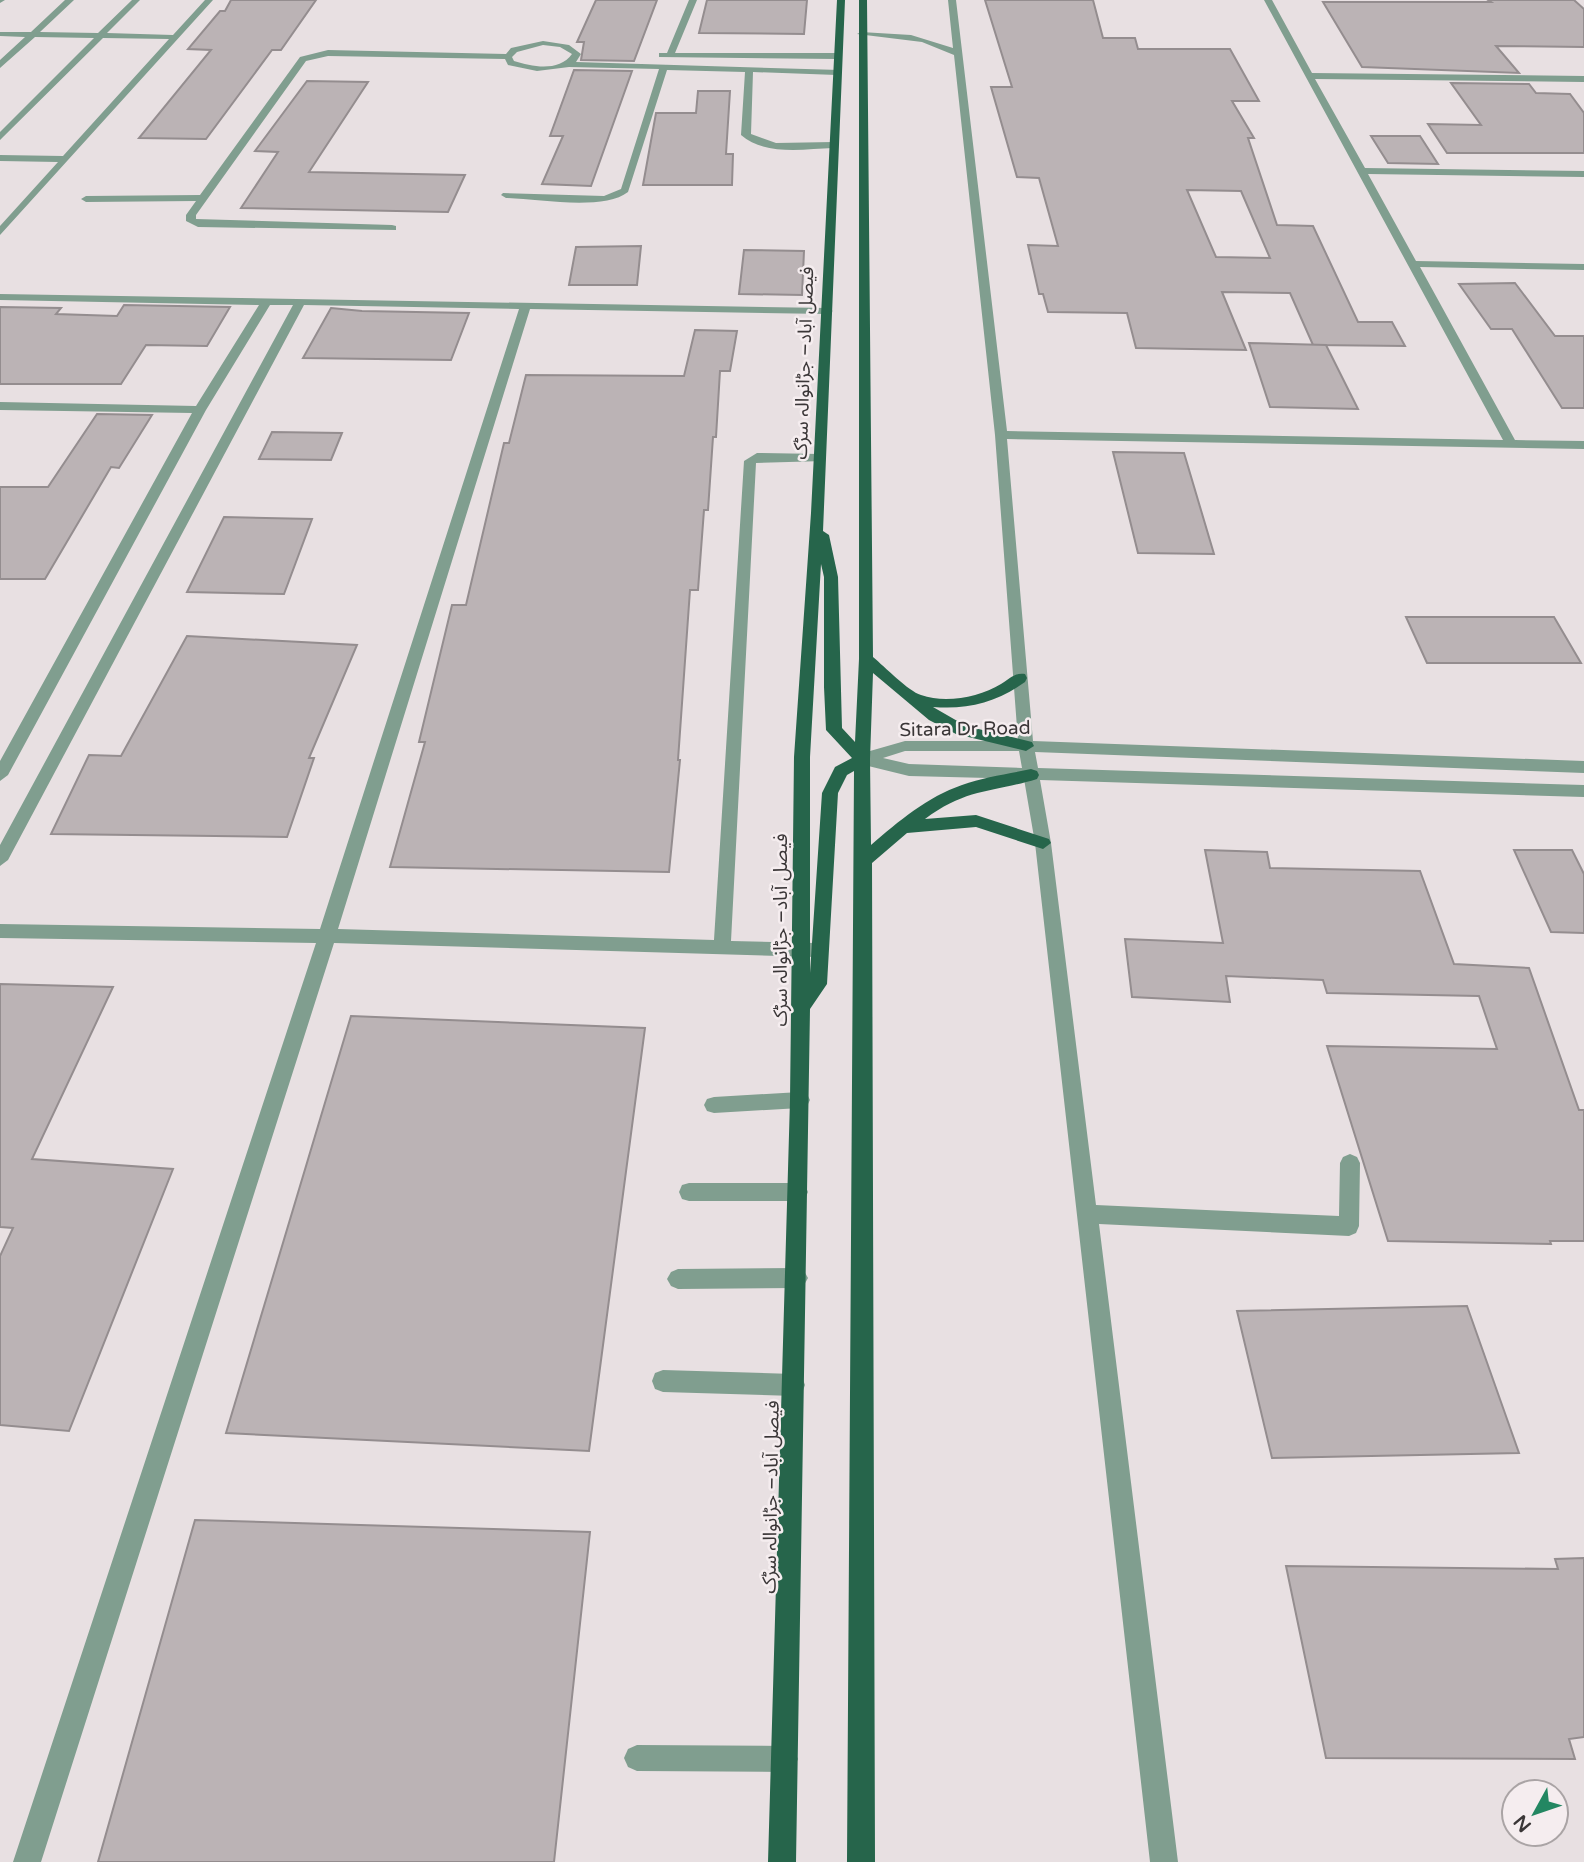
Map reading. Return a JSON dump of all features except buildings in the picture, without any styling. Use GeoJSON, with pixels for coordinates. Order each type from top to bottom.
{"type":"FeatureCollection","features":[{"type":"Feature","properties":{"kind":"main road","name":"فیصل آباد– جڑانوالہ سڑک"},"geometry":{"type":"LineString","coordinates":[[782,1862],[801,1007],[810,950],[802,757],[818,513],[841,0]]}},
{"type":"Feature","properties":{"kind":"main road"},"geometry":{"type":"LineString","coordinates":[[861,1862],[862,759],[866,659],[861,34],[863,0]]}},
{"type":"Feature","properties":{"kind":"main road"},"geometry":{"type":"LineString","coordinates":[[818,513],[831,577],[831,687],[834,730],[862,759]]}},
{"type":"Feature","properties":{"kind":"main road"},"geometry":{"type":"LineString","coordinates":[[866,659],[934,716],[961,730],[1026,746]]}},
{"type":"Feature","properties":{"kind":"main road"},"geometry":{"type":"LineString","coordinates":[[912,700],[968,703],[988,698],[1020,678]]}},
{"type":"Feature","properties":{"kind":"main road"},"geometry":{"type":"LineString","coordinates":[[810,950],[830,793],[841,771],[862,759]]}},
{"type":"Feature","properties":{"kind":"main road"},"geometry":{"type":"LineString","coordinates":[[863,861],[948,796],[964,789],[1031,775]]}},
{"type":"Feature","properties":{"kind":"main road"},"geometry":{"type":"LineString","coordinates":[[905,827],[976,821],[1043,843]]}},
{"type":"Feature","properties":{"kind":"street"},"geometry":{"type":"LineString","coordinates":[[0,65],[70,0]]}},
{"type":"Feature","properties":{"kind":"street"},"geometry":{"type":"LineString","coordinates":[[0,137],[136,0]]}},
{"type":"Feature","properties":{"kind":"street"},"geometry":{"type":"LineString","coordinates":[[0,232],[209,0]]}},
{"type":"Feature","properties":{"kind":"street"},"geometry":{"type":"LineString","coordinates":[[670,55],[693,0]]}},
{"type":"Feature","properties":{"kind":"street"},"geometry":{"type":"LineString","coordinates":[[953,0],[1001,435],[1026,746],[1043,843],[1164,1862]]}},
{"type":"Feature","properties":{"kind":"street"},"geometry":{"type":"LineString","coordinates":[[1268,0],[1511,443]]}},
{"type":"Feature","properties":{"kind":"street"},"geometry":{"type":"LineString","coordinates":[[0,34],[174,37]]}},
{"type":"Feature","properties":{"kind":"street"},"geometry":{"type":"LineString","coordinates":[[861,34],[911,36],[941,44],[958,54]]}},
{"type":"Feature","properties":{"kind":"street"},"geometry":{"type":"LineString","coordinates":[[508,57],[514,50],[543,43],[572,48],[577,54]]}},
{"type":"Feature","properties":{"kind":"street"},"geometry":{"type":"LineString","coordinates":[[393,228],[198,224],[191,221],[191,215],[303,59],[328,53],[508,57]]}},
{"type":"Feature","properties":{"kind":"street"},"geometry":{"type":"LineString","coordinates":[[568,64],[577,54],[604,54]]}},
{"type":"Feature","properties":{"kind":"street"},"geometry":{"type":"LineString","coordinates":[[656,55],[837,64]]}},
{"type":"Feature","properties":{"kind":"street"},"geometry":{"type":"LineString","coordinates":[[508,57],[511,63],[537,69],[568,64],[748,69],[837,64]]}},
{"type":"Feature","properties":{"kind":"street"},"geometry":{"type":"LineString","coordinates":[[506,195],[604,199],[617,196],[625,190],[664,67]]}},
{"type":"Feature","properties":{"kind":"street"},"geometry":{"type":"LineString","coordinates":[[748,69],[746,135],[767,145],[833,145]]}},
{"type":"Feature","properties":{"kind":"street"},"geometry":{"type":"LineString","coordinates":[[1310,76],[1584,79]]}},
{"type":"Feature","properties":{"kind":"street"},"geometry":{"type":"LineString","coordinates":[[0,158],[66,159]]}},
{"type":"Feature","properties":{"kind":"street"},"geometry":{"type":"LineString","coordinates":[[1362,171],[1584,174]]}},
{"type":"Feature","properties":{"kind":"street"},"geometry":{"type":"LineString","coordinates":[[86,199],[204,198]]}},
{"type":"Feature","properties":{"kind":"street"},"geometry":{"type":"LineString","coordinates":[[1413,264],[1584,267]]}},
{"type":"Feature","properties":{"kind":"street"},"geometry":{"type":"LineString","coordinates":[[0,297],[827,311]]}},
{"type":"Feature","properties":{"kind":"street"},"geometry":{"type":"LineString","coordinates":[[0,775],[200,410],[267,301]]}},
{"type":"Feature","properties":{"kind":"street"},"geometry":{"type":"LineString","coordinates":[[0,860],[301,301]]}},
{"type":"Feature","properties":{"kind":"street"},"geometry":{"type":"LineString","coordinates":[[27,1862],[327,936],[526,305]]}},
{"type":"Feature","properties":{"kind":"street"},"geometry":{"type":"LineString","coordinates":[[0,406],[200,410]]}},
{"type":"Feature","properties":{"kind":"street"},"geometry":{"type":"LineString","coordinates":[[1001,435],[1584,444]]}},
{"type":"Feature","properties":{"kind":"street"},"geometry":{"type":"LineString","coordinates":[[722,947],[750,461],[757,457],[820,458]]}},
{"type":"Feature","properties":{"kind":"street","name":"Sitara Dr Road"},"geometry":{"type":"LineString","coordinates":[[862,759],[905,746],[1026,746],[1584,767]]}},
{"type":"Feature","properties":{"kind":"street","name":"Sitara Dr Road"},"geometry":{"type":"LineString","coordinates":[[862,759],[909,770],[1584,792]]}},
{"type":"Feature","properties":{"kind":"street"},"geometry":{"type":"LineString","coordinates":[[0,931],[327,936],[810,950]]}},
{"type":"Feature","properties":{"kind":"street"},"geometry":{"type":"LineString","coordinates":[[714,1105],[800,1100]]}},
{"type":"Feature","properties":{"kind":"street"},"geometry":{"type":"LineString","coordinates":[[1087,1214],[1349,1226],[1350,1163]]}},
{"type":"Feature","properties":{"kind":"street"},"geometry":{"type":"LineString","coordinates":[[689,1192],[798,1192]]}},
{"type":"Feature","properties":{"kind":"street"},"geometry":{"type":"LineString","coordinates":[[678,1279],[797,1278]]}},
{"type":"Feature","properties":{"kind":"street"},"geometry":{"type":"LineString","coordinates":[[663,1381],[794,1385]]}},
{"type":"Feature","properties":{"kind":"street"},"geometry":{"type":"LineString","coordinates":[[637,1758],[785,1759]]}}]}
